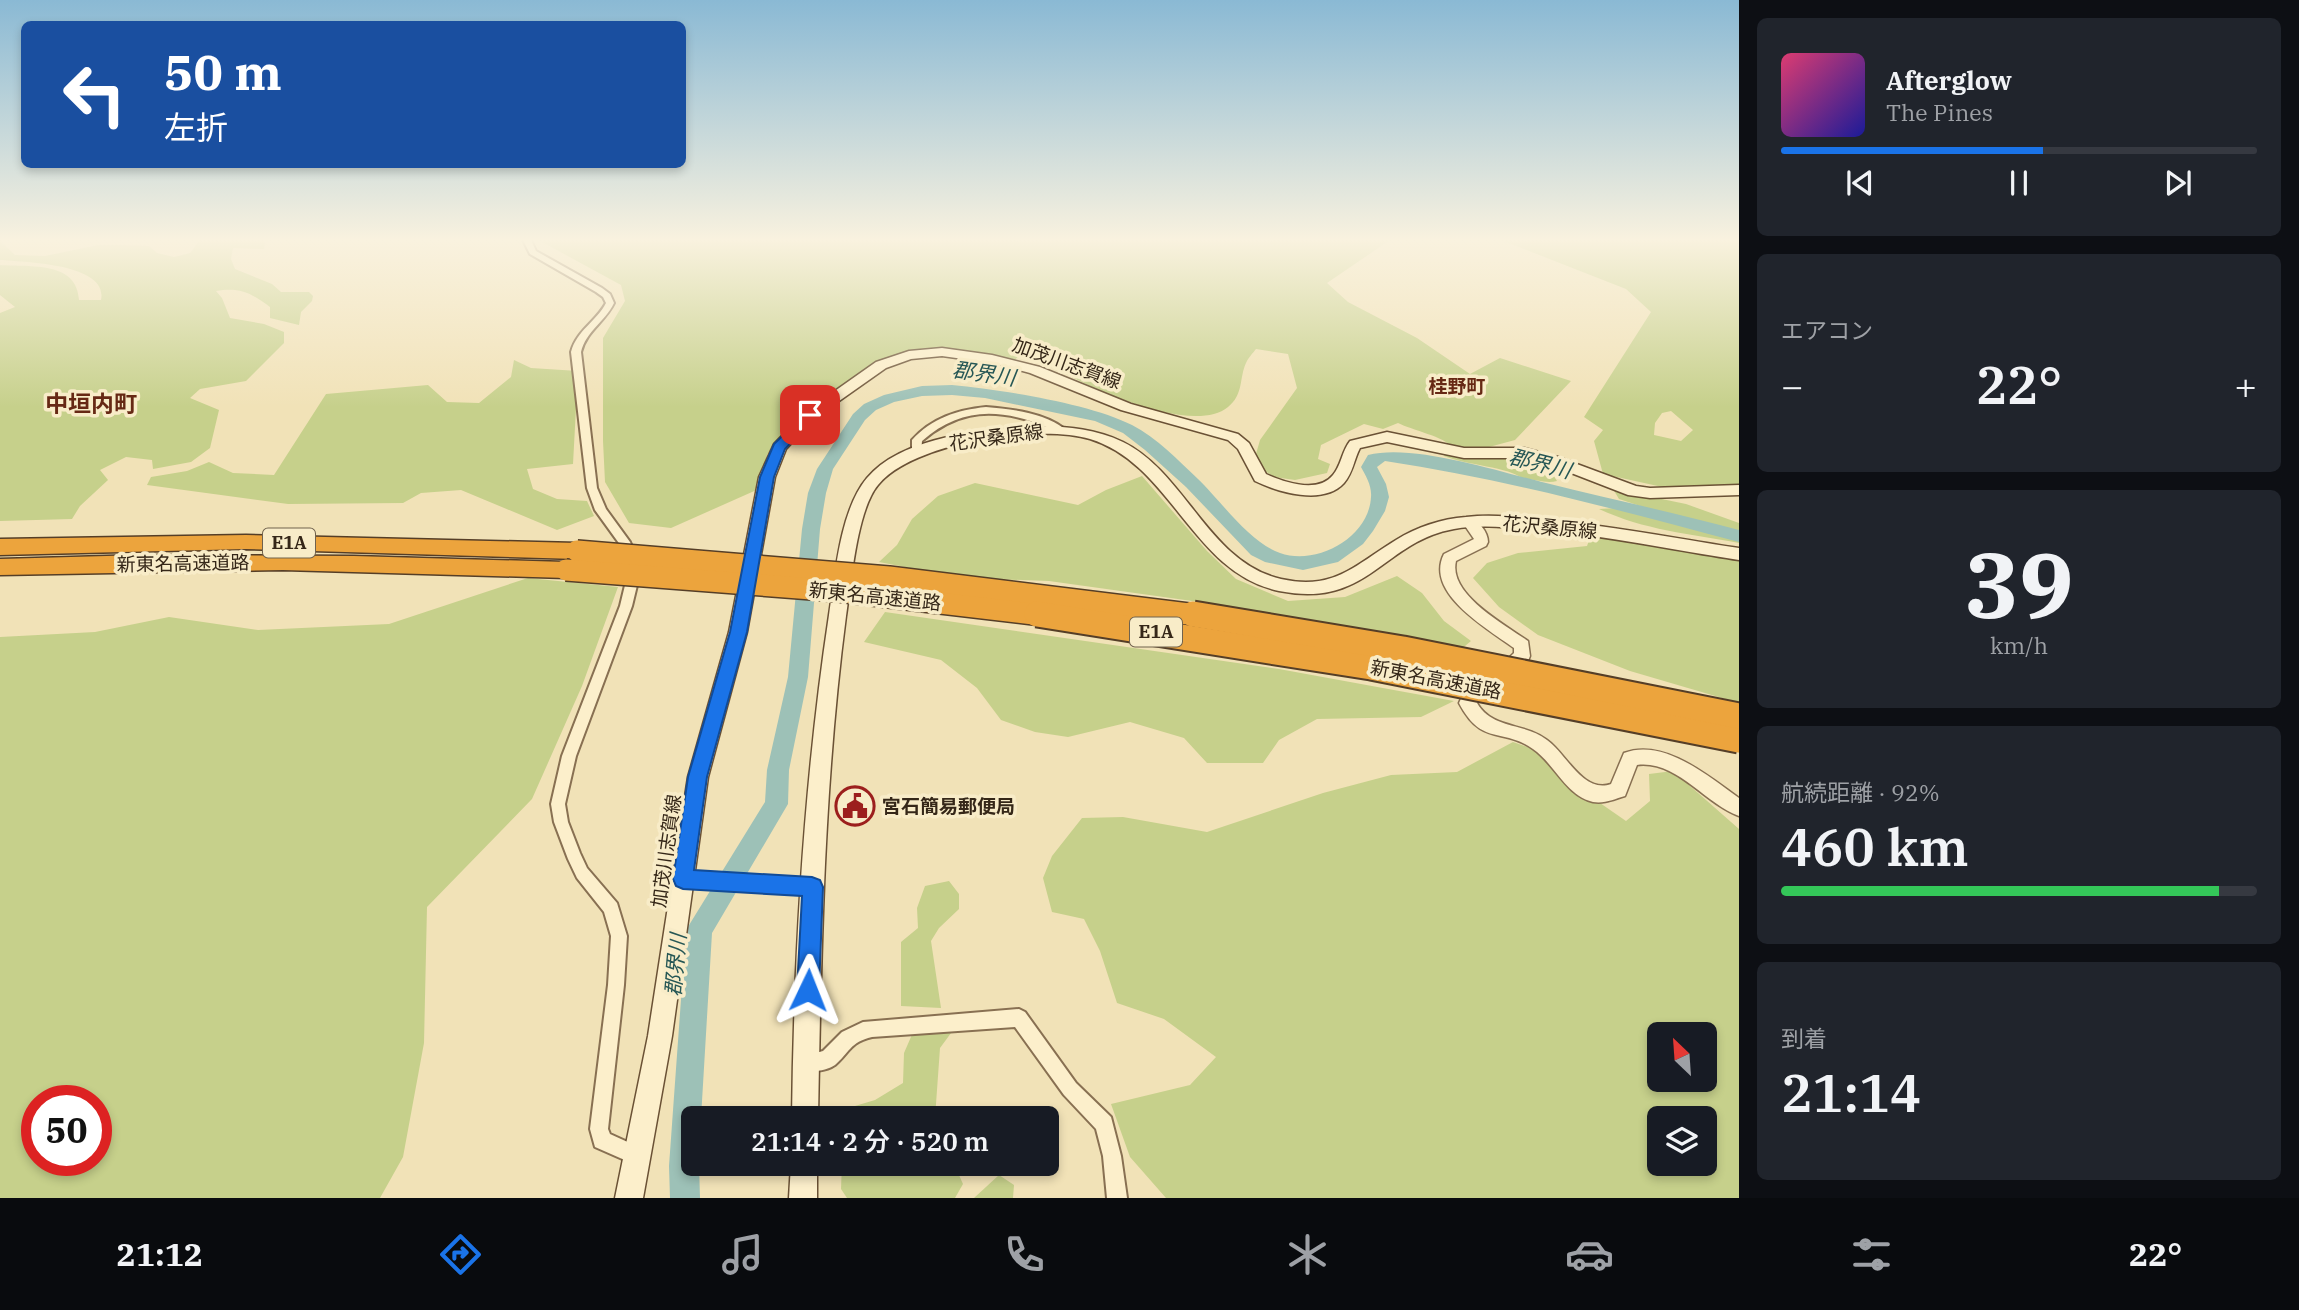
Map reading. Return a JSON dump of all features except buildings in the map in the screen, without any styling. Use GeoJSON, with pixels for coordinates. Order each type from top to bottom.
{"type":"FeatureCollection","features":[{"type":"Feature","properties":{"kind":"highway","name":"新東名高速道路"},"geometry":{"type":"LineString","coordinates":[[0,547],[246,542],[572,561],[859,573],[1200,615],[1473,662],[1739,716]]}},
{"type":"Feature","properties":{"kind":"highway","name":"新東名高速道路"},"geometry":{"type":"LineString","coordinates":[[0,567],[232,562],[396,564],[572,561],[1000,609],[1186,636],[1506,692],[1739,740]]}},
{"type":"Feature","properties":{"kind":"main road","name":"加茂川志賀線"},"geometry":{"type":"LineString","coordinates":[[629,1198],[692,879],[698,777],[738,632],[767,477],[779,447],[810,415],[888,361],[909,355],[942,352],[992,359],[1035,370],[1126,407],[1233,437],[1244,446],[1260,477],[1297,488],[1318,489],[1330,486],[1339,478],[1355,444],[1387,437],[1464,453],[1538,455],[1634,491],[1739,491]]}},
{"type":"Feature","properties":{"kind":"main road","name":"花沢桑原線"},"geometry":{"type":"LineString","coordinates":[[805,1106],[805,886],[845,565],[864,493],[883,468],[917,451],[1013,431],[1060,429],[1097,436],[1130,453],[1169,492],[1220,552],[1237,565],[1274,583],[1296,587],[1322,588],[1342,583],[1371,569],[1406,540],[1445,526],[1470,523],[1505,522],[1561,526],[1651,538],[1739,554]]}},
{"type":"Feature","properties":{"kind":"main road"},"geometry":{"type":"LineString","coordinates":[[803,1198],[804,1176]]}},
{"type":"Feature","properties":{"kind":"street"},"geometry":{"type":"LineString","coordinates":[[607,296],[610,303],[607,311],[578,338],[576,352],[592,488],[601,510],[626,545],[633,563],[633,577],[626,606],[569,756],[559,793],[558,809],[578,866],[611,908],[619,936],[599,1129],[601,1140],[636,1156]]}},
{"type":"Feature","properties":{"kind":"street"},"geometry":{"type":"LineString","coordinates":[[917,451],[917,440],[923,433],[941,421],[973,411],[987,409],[1015,412],[1037,418],[1060,429]]}},
{"type":"Feature","properties":{"kind":"street"},"geometry":{"type":"LineString","coordinates":[[1470,523],[1481,536],[1481,542],[1449,558],[1446,571],[1450,581],[1466,604],[1522,645],[1522,656],[1471,695],[1468,703],[1473,715],[1483,725],[1538,742],[1554,756],[1573,782],[1584,790],[1604,794],[1618,790],[1630,758],[1646,756],[1689,775],[1739,808]]}},
{"type":"Feature","properties":{"kind":"street"},"geometry":{"type":"LineString","coordinates":[[692,879],[805,886]]}},
{"type":"Feature","properties":{"kind":"street"},"geometry":{"type":"LineString","coordinates":[[807,1063],[828,1059],[845,1037],[873,1027],[893,1028],[1019,1018],[1070,1089],[1104,1124],[1112,1156],[1117,1198]]}},
{"type":"Feature","properties":{"kind":"green space"},"geometry":{"type":"Polygon","coordinates":[[[1,296],[78,296],[79,300],[101,300],[101,296],[220,296],[230,318],[264,324],[284,332],[284,343],[246,381],[200,389],[190,398],[219,410],[210,448],[191,462],[153,469],[152,460],[126,457],[100,470],[108,480],[80,506],[72,519],[0,521],[0,313],[15,307],[1,296]]]}},
{"type":"Feature","properties":{"kind":"green space"},"geometry":{"type":"Polygon","coordinates":[[[253,296],[313,296],[312,301],[301,312],[299,325],[270,318],[270,307],[253,296]]]}},
{"type":"Feature","properties":{"kind":"green space"},"geometry":{"type":"Polygon","coordinates":[[[624,296],[1341,296],[1417,338],[1470,374],[1500,358],[1571,381],[1515,440],[1489,447],[1452,447],[1436,437],[1398,423],[1383,429],[1364,424],[1321,445],[1318,459],[1330,464],[1327,473],[1295,480],[1274,477],[1262,469],[1256,454],[1260,440],[1297,388],[1288,354],[1256,349],[1246,363],[1237,397],[1233,402],[1213,414],[1193,416],[1146,407],[1099,390],[1064,373],[1075,357],[1029,343],[1015,360],[941,348],[908,351],[877,361],[810,409],[784,432],[767,455],[761,488],[671,528],[629,523],[605,482],[603,338],[625,301],[624,296]]]}},
{"type":"Feature","properties":{"kind":"green space"},"geometry":{"type":"Polygon","coordinates":[[[1634,296],[1739,296],[1739,485],[1667,488],[1603,474],[1594,441],[1603,430],[1584,417],[1651,312],[1634,296]],[[1671,411],[1662,413],[1655,423],[1654,435],[1681,441],[1693,430],[1671,411]]]}},
{"type":"Feature","properties":{"kind":"green space"},"geometry":{"type":"Polygon","coordinates":[[[514,360],[531,368],[578,371],[573,464],[527,469],[533,489],[557,499],[587,501],[594,516],[557,530],[461,490],[421,493],[403,503],[288,504],[147,485],[151,477],[187,471],[209,462],[233,473],[274,475],[326,394],[428,385],[447,402],[479,403],[511,377],[514,360]]]}},
{"type":"Feature","properties":{"kind":"green space"},"geometry":{"type":"Polygon","coordinates":[[[1444,456],[1538,459],[1544,461],[1557,481],[1523,479],[1508,472],[1453,459],[1444,456]]]}},
{"type":"Feature","properties":{"kind":"green space"},"geometry":{"type":"Polygon","coordinates":[[[1142,476],[1207,551],[1236,579],[1288,601],[1345,597],[1397,576],[1422,593],[1444,621],[1471,641],[1459,651],[1287,621],[1228,606],[1049,581],[962,578],[879,562],[897,545],[912,519],[938,496],[975,483],[1078,505],[1106,490],[1142,476]]]}},
{"type":"Feature","properties":{"kind":"green space"},"geometry":{"type":"Polygon","coordinates":[[[1613,489],[1686,504],[1739,523],[1739,531],[1695,524],[1619,499],[1613,489]]]}},
{"type":"Feature","properties":{"kind":"green space"},"geometry":{"type":"Polygon","coordinates":[[[1617,508],[1712,534],[1739,538],[1739,543],[1650,527],[1599,509],[1617,508]]]}},
{"type":"Feature","properties":{"kind":"green space"},"geometry":{"type":"Polygon","coordinates":[[[1591,535],[1739,560],[1739,703],[1630,671],[1538,635],[1499,607],[1473,578],[1487,563],[1518,553],[1587,546],[1591,535]]]}},
{"type":"Feature","properties":{"kind":"green space"},"geometry":{"type":"Polygon","coordinates":[[[528,578],[618,587],[582,686],[532,799],[427,907],[424,1043],[403,1157],[380,1198],[0,1198],[0,637],[95,632],[169,617],[258,630],[389,624],[528,578]]]}},
{"type":"Feature","properties":{"kind":"green space"},"geometry":{"type":"Polygon","coordinates":[[[885,612],[1279,669],[1454,701],[1421,717],[1317,719],[1279,740],[1263,763],[1207,763],[1184,738],[1130,722],[1068,737],[1035,732],[1001,720],[977,688],[941,660],[864,642],[885,612]]]}},
{"type":"Feature","properties":{"kind":"green space"},"geometry":{"type":"Polygon","coordinates":[[[1513,742],[1554,756],[1587,794],[1626,821],[1650,801],[1649,774],[1673,771],[1739,829],[1739,1198],[1166,1198],[1130,1157],[1111,1104],[1190,1085],[1216,1057],[1164,1019],[1117,1003],[1100,951],[1084,919],[1052,912],[1043,878],[1052,856],[1082,818],[1123,817],[1207,832],[1323,793],[1391,775],[1457,772],[1513,742]]]}},
{"type":"Feature","properties":{"kind":"green space"},"geometry":{"type":"Polygon","coordinates":[[[949,881],[959,894],[959,909],[939,928],[931,941],[941,1008],[901,1006],[901,942],[918,928],[917,908],[925,886],[949,881]]]}},
{"type":"Feature","properties":{"kind":"green space"},"geometry":{"type":"Polygon","coordinates":[[[954,1029],[940,1048],[936,1106],[855,1106],[875,1100],[903,1083],[904,1053],[914,1030],[954,1029]]]}},
{"type":"Feature","properties":{"kind":"green space"},"geometry":{"type":"Polygon","coordinates":[[[842,1176],[959,1176],[963,1184],[955,1198],[847,1198],[841,1189],[842,1176]]]}},
{"type":"Feature","properties":{"kind":"green space"},"geometry":{"type":"Polygon","coordinates":[[[998,1176],[1014,1185],[1013,1198],[974,1198],[998,1176]]]}},
{"type":"Feature","properties":{"kind":"waterway","name":"郡界川"},"geometry":{"type":"LineString","coordinates":[[685,1198],[684,1166],[699,930],[776,804],[778,770],[798,677],[811,529],[817,493],[825,469],[859,417],[870,407],[889,398],[922,391],[952,390],[985,393],[1100,417],[1129,430],[1151,446],[1192,483],[1257,550],[1287,562],[1318,562],[1345,550],[1357,540],[1379,504],[1380,491],[1369,467],[1374,459],[1385,456],[1453,466],[1618,504],[1739,536]]}},
{"type":"Feature","properties":{"kind":"place","name":"宮石簡易郵便局"},"geometry":{"type":"Point","coordinates":[855,806]}},
{"type":"Feature","properties":{"kind":"district","name":"桂野町"},"geometry":{"type":"Point","coordinates":[1457,386]}},
{"type":"Feature","properties":{"kind":"district","name":"中垣内町"},"geometry":{"type":"Point","coordinates":[91,404]}},
{"type":"Feature","properties":{"kind":"route"},"geometry":{"type":"LineString","coordinates":[[808,990],[812,887],[683,879],[698,777],[738,632],[767,477],[779,447],[810,415]]}}]}
